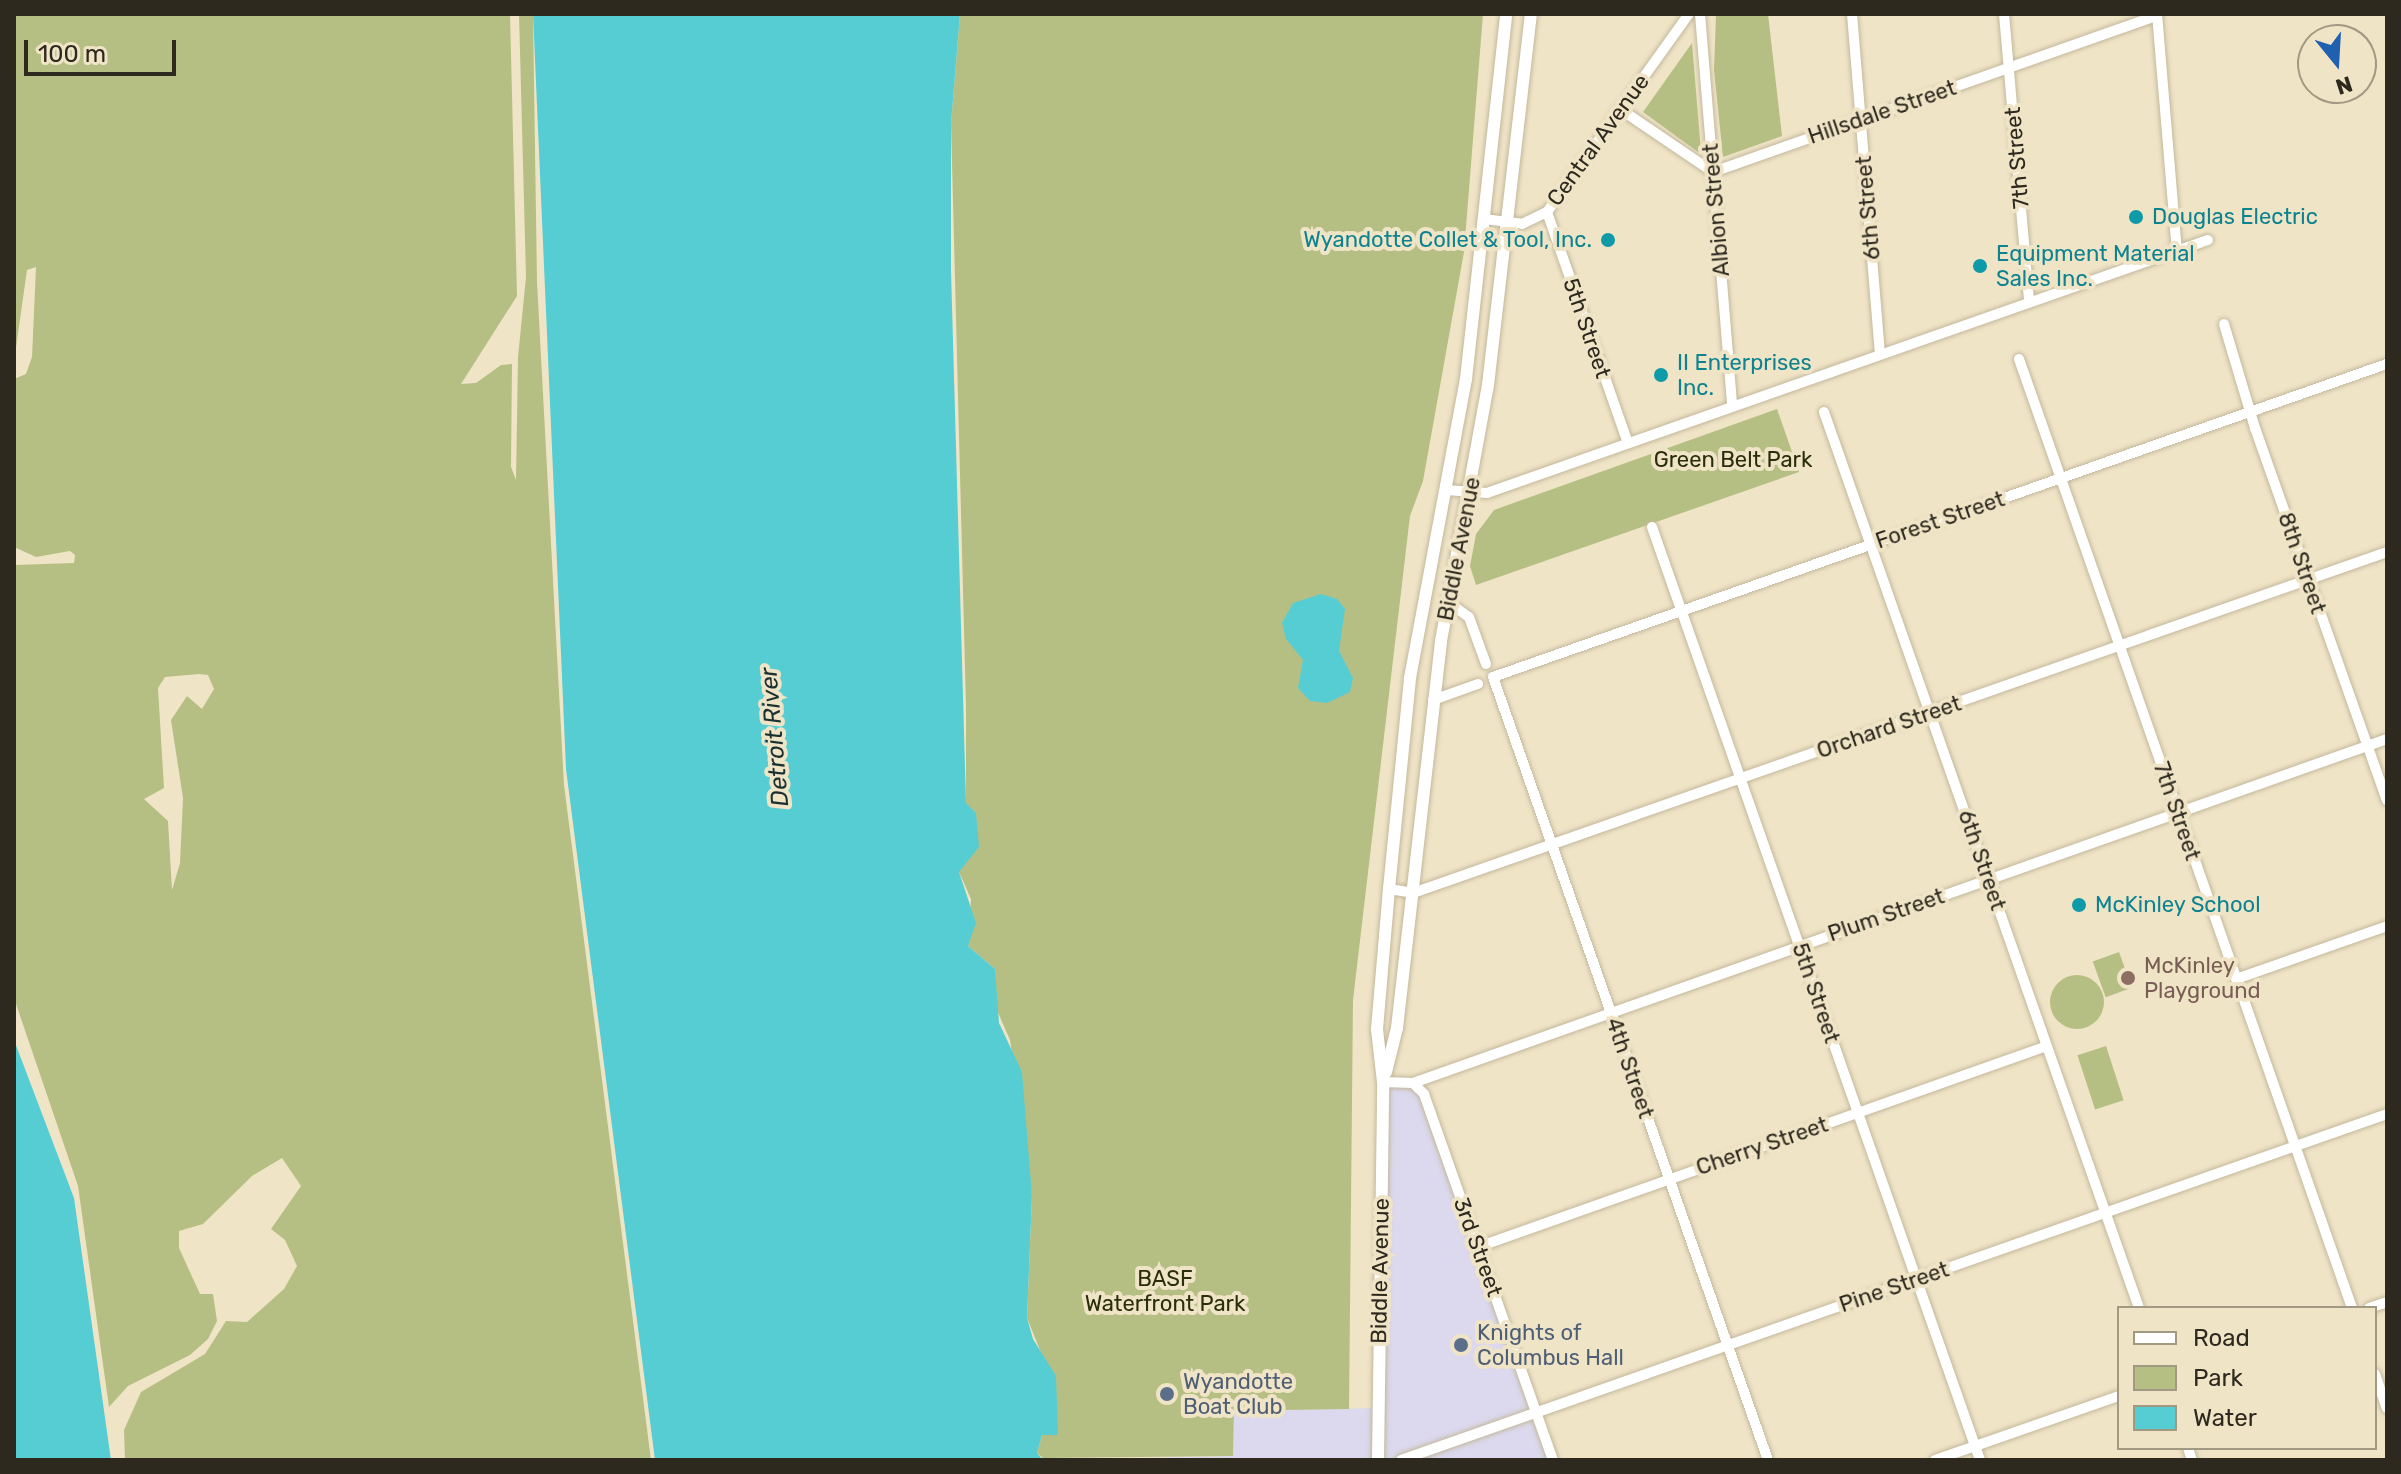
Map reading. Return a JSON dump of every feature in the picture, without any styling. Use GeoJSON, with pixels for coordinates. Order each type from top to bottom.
{"type":"FeatureCollection","features":[{"type":"Feature","properties":{"kind":"main road","name":"Biddle Avenue"},"geometry":{"type":"LineString","coordinates":[[1378,1460],[1383,1082],[1377,1029],[1389,889],[1410,678],[1466,379],[1506,14]]}},
{"type":"Feature","properties":{"kind":"main road","name":"Biddle Avenue"},"geometry":{"type":"LineString","coordinates":[[1383,1082],[1397,1028],[1433,700],[1488,385],[1531,14]]}},
{"type":"Feature","properties":{"kind":"street","name":"Central Avenue"},"geometry":{"type":"LineString","coordinates":[[1484,219],[1507,223],[1536,221],[1547,212],[1689,14]]}},
{"type":"Feature","properties":{"kind":"street","name":"Albion Street"},"geometry":{"type":"LineString","coordinates":[[1700,14],[1732,406]]}},
{"type":"Feature","properties":{"kind":"street","name":"6th Street"},"geometry":{"type":"LineString","coordinates":[[1852,14],[1880,354]]}},
{"type":"Feature","properties":{"kind":"street","name":"7th Street"},"geometry":{"type":"LineString","coordinates":[[2004,14],[2029,302]]}},
{"type":"Feature","properties":{"kind":"street"},"geometry":{"type":"LineString","coordinates":[[2157,15],[2177,250]]}},
{"type":"Feature","properties":{"kind":"street","name":"Hillsdale Street"},"geometry":{"type":"LineString","coordinates":[[1713,172],[2157,15]]}},
{"type":"Feature","properties":{"kind":"street"},"geometry":{"type":"LineString","coordinates":[[1620,109],[1713,172]]}},
{"type":"Feature","properties":{"kind":"street","name":"5th Street"},"geometry":{"type":"LineString","coordinates":[[1547,212],[1628,443]]}},
{"type":"Feature","properties":{"kind":"street"},"geometry":{"type":"LineString","coordinates":[[1446,490],[1468,495],[1628,443],[2208,240]]}},
{"type":"Feature","properties":{"kind":"street","name":"8th Street"},"geometry":{"type":"LineString","coordinates":[[2224,324],[2308,580],[2387,800]]}},
{"type":"Feature","properties":{"kind":"street","name":"7th Street"},"geometry":{"type":"LineString","coordinates":[[2019,359],[2351,1306]]}},
{"type":"Feature","properties":{"kind":"street","name":"Forest Street"},"geometry":{"type":"LineString","coordinates":[[1493,677],[2387,364]]}},
{"type":"Feature","properties":{"kind":"street","name":"6th Street"},"geometry":{"type":"LineString","coordinates":[[1824,412],[2138,1306]]}},
{"type":"Feature","properties":{"kind":"street","name":"5th Street"},"geometry":{"type":"LineString","coordinates":[[1652,527],[1980,1460]]}},
{"type":"Feature","properties":{"kind":"street","name":"Orchard Street"},"geometry":{"type":"LineString","coordinates":[[1389,889],[1413,893],[2387,552]]}},
{"type":"Feature","properties":{"kind":"street"},"geometry":{"type":"LineString","coordinates":[[1448,602],[1469,617],[1486,664]]}},
{"type":"Feature","properties":{"kind":"street","name":"4th Street"},"geometry":{"type":"LineString","coordinates":[[1493,677],[1768,1460]]}},
{"type":"Feature","properties":{"kind":"street"},"geometry":{"type":"LineString","coordinates":[[1433,700],[1478,684]]}},
{"type":"Feature","properties":{"kind":"street","name":"Plum Street"},"geometry":{"type":"LineString","coordinates":[[1383,1082],[1413,1083],[2387,739]]}},
{"type":"Feature","properties":{"kind":"street"},"geometry":{"type":"LineString","coordinates":[[2236,979],[2387,926]]}},
{"type":"Feature","properties":{"kind":"street","name":"Cherry Street"},"geometry":{"type":"LineString","coordinates":[[1478,1247],[2047,1046]]}},
{"type":"Feature","properties":{"kind":"street","name":"3rd Street"},"geometry":{"type":"LineString","coordinates":[[1413,1083],[1424,1094],[1553,1460]]}},
{"type":"Feature","properties":{"kind":"street","name":"Pine Street"},"geometry":{"type":"LineString","coordinates":[[1401,1460],[2387,1114]]}},
{"type":"Feature","properties":{"kind":"street"},"geometry":{"type":"LineString","coordinates":[[2377,1380],[2387,1408]]}},
{"type":"Feature","properties":{"kind":"street"},"geometry":{"type":"LineString","coordinates":[[1935,1460],[2117,1397]]}},
{"type":"Feature","properties":{"kind":"shaded area"},"geometry":{"type":"Polygon","coordinates":[[[1383,1082],[1421,1089],[1553,1460],[1055,1460],[1233,1456],[1234,1411],[1377,1408],[1383,1082]]]}},
{"type":"Feature","properties":{"kind":"green space"},"geometry":{"type":"Polygon","coordinates":[[[14,14],[510,14],[517,296],[461,384],[476,383],[501,365],[512,364],[511,467],[516,480],[518,357],[526,277],[519,14],[533,14],[537,282],[564,785],[651,1460],[125,1460],[124,1430],[141,1392],[205,1354],[226,1321],[247,1322],[284,1289],[297,1266],[285,1240],[271,1229],[301,1186],[282,1158],[252,1176],[203,1224],[179,1231],[179,1248],[200,1294],[213,1294],[217,1321],[208,1339],[190,1355],[128,1386],[109,1407],[78,1186],[14,998],[14,565],[74,563],[75,555],[70,551],[36,557],[14,547],[14,379],[26,374],[32,357],[36,267],[27,270],[14,362],[14,14]],[[208,675],[165,677],[158,688],[164,788],[144,799],[168,821],[172,890],[180,863],[183,798],[171,720],[187,696],[202,709],[214,689],[208,675]]]}},
{"type":"Feature","properties":{"kind":"green space","name":"BASF Waterfront Park"},"geometry":{"type":"Polygon","coordinates":[[[960,14],[1483,14],[1464,252],[1423,481],[1410,516],[1353,1000],[1349,1409],[1234,1411],[1233,1456],[1043,1458],[1037,1453],[1042,1435],[1058,1435],[1046,1365],[1027,1318],[1032,1196],[1010,1040],[996,1008],[995,969],[968,946],[971,899],[959,872],[966,804],[966,707],[951,124],[960,14]]]}},
{"type":"Feature","properties":{"kind":"green space"},"geometry":{"type":"Polygon","coordinates":[[[1716,14],[1768,14],[1782,136],[1723,157],[1714,70],[1716,14]]]}},
{"type":"Feature","properties":{"kind":"green space"},"geometry":{"type":"Polygon","coordinates":[[[1692,43],[1701,152],[1643,112],[1692,43]]]}},
{"type":"Feature","properties":{"kind":"green space","name":"Green Belt Park"},"geometry":{"type":"Polygon","coordinates":[[[1777,409],[1799,472],[1476,585],[1470,566],[1476,534],[1494,510],[1777,409]]]}},
{"type":"Feature","properties":{"kind":"green space"},"geometry":{"type":"Polygon","coordinates":[[[2119,952],[2132,988],[2106,997],[2093,962],[2119,952]]]}},
{"type":"Feature","properties":{"kind":"green space"},"geometry":{"type":"Polygon","coordinates":[[[2077,975],[2096,983],[2104,1002],[2096,1021],[2077,1029],[2058,1021],[2050,1002],[2058,983],[2077,975]]]}},
{"type":"Feature","properties":{"kind":"green space"},"geometry":{"type":"Polygon","coordinates":[[[2106,1046],[2124,1100],[2095,1109],[2077,1055],[2106,1046]]]}},
{"type":"Feature","properties":{"kind":"water","name":"Detroit River"},"geometry":{"type":"Polygon","coordinates":[[[533,14],[960,14],[951,124],[951,270],[966,803],[976,813],[979,847],[959,872],[976,923],[968,946],[995,969],[999,1023],[1022,1072],[1032,1196],[1027,1318],[1033,1339],[1056,1376],[1058,1435],[1042,1435],[1037,1453],[1043,1460],[655,1460],[566,769],[533,14]]]}},
{"type":"Feature","properties":{"kind":"water"},"geometry":{"type":"Polygon","coordinates":[[[1321,594],[1337,599],[1345,609],[1339,651],[1353,678],[1350,692],[1327,703],[1310,701],[1298,688],[1303,660],[1286,639],[1282,623],[1293,603],[1321,594]]]}},
{"type":"Feature","properties":{"kind":"water"},"geometry":{"type":"Polygon","coordinates":[[[14,1040],[74,1198],[111,1460],[14,1460],[14,1040]]]}},
{"type":"Feature","properties":{"kind":"place","name":"Douglas Electric"},"geometry":{"type":"Point","coordinates":[2136,217]}},
{"type":"Feature","properties":{"kind":"place","name":"Wyandotte Collet & Tool, Inc."},"geometry":{"type":"Point","coordinates":[1608,240]}},
{"type":"Feature","properties":{"kind":"place","name":"Equipment Material Sales Inc."},"geometry":{"type":"Point","coordinates":[1980,266]}},
{"type":"Feature","properties":{"kind":"place","name":"II Enterprises Inc."},"geometry":{"type":"Point","coordinates":[1661,375]}},
{"type":"Feature","properties":{"kind":"place","name":"McKinley School"},"geometry":{"type":"Point","coordinates":[2079,905]}},
{"type":"Feature","properties":{"kind":"place","name":"McKinley Playground"},"geometry":{"type":"Point","coordinates":[2128,978]}},
{"type":"Feature","properties":{"kind":"place","name":"Knights of Columbus Hall"},"geometry":{"type":"Point","coordinates":[1461,1345]}},
{"type":"Feature","properties":{"kind":"place","name":"Wyandotte Boat Club"},"geometry":{"type":"Point","coordinates":[1167,1394]}}]}
